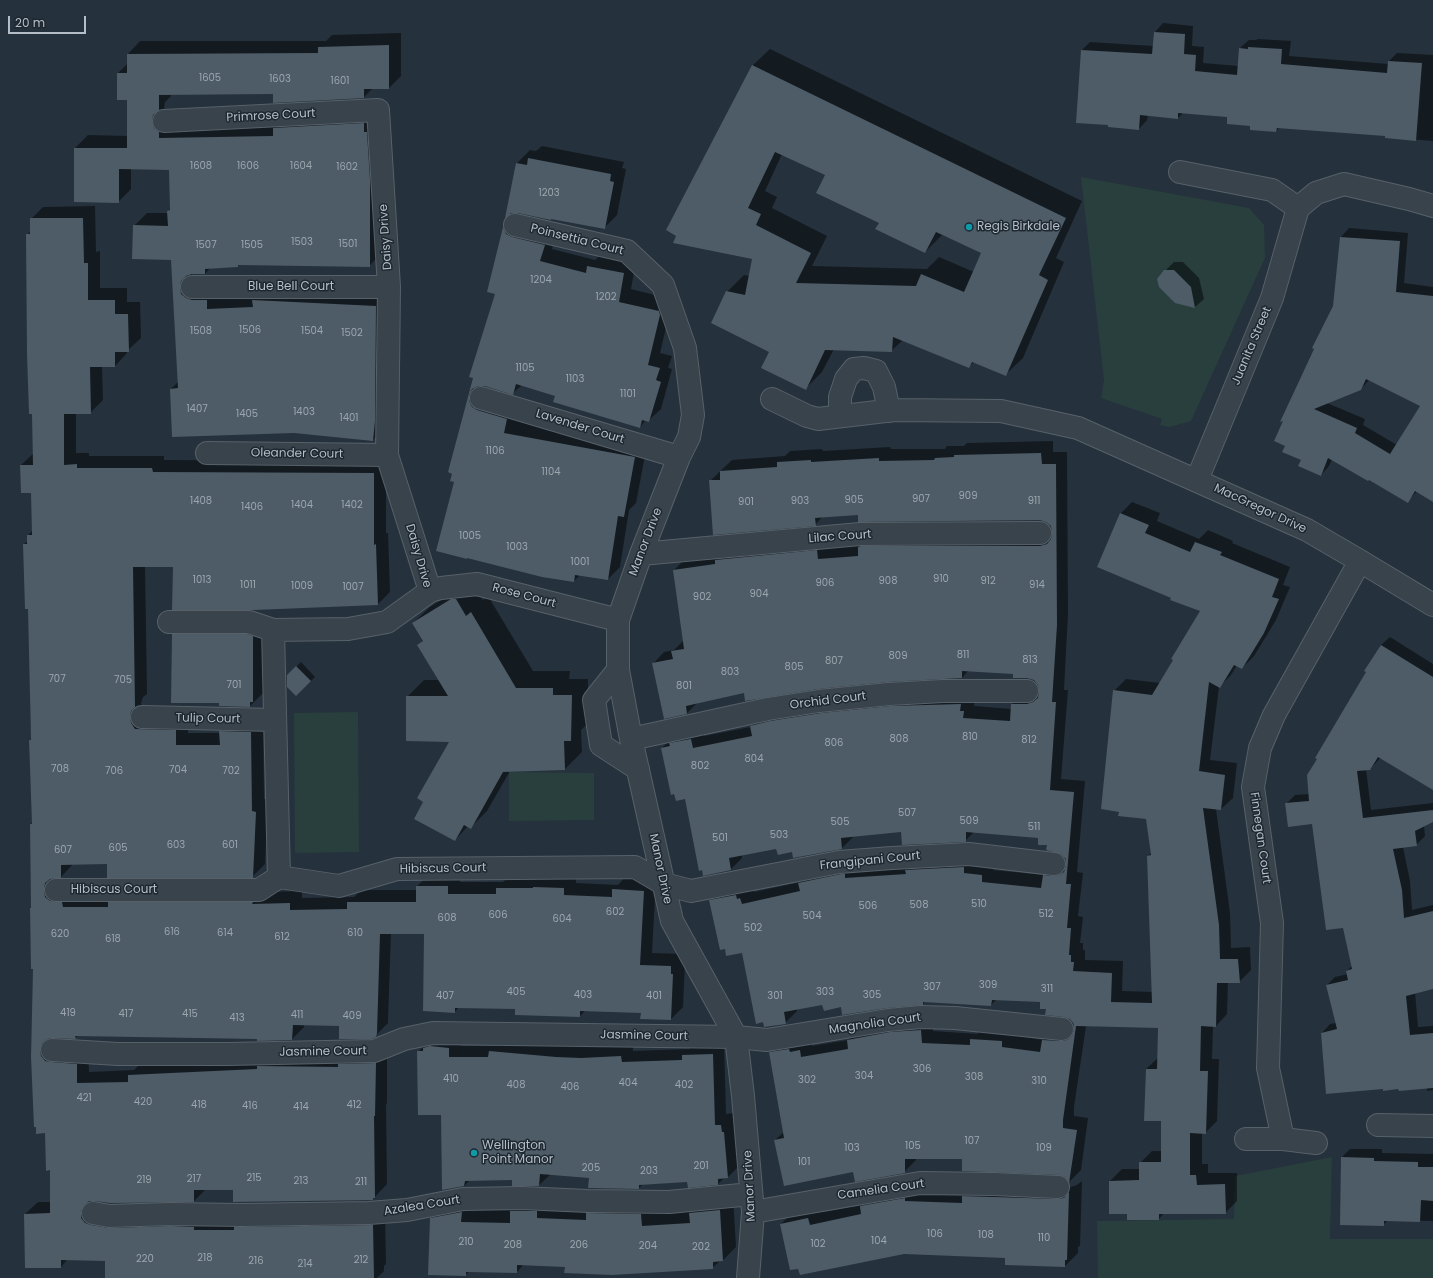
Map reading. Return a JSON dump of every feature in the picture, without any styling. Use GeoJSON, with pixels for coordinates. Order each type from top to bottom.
{"type":"FeatureCollection","features":[{"type":"Feature","properties":{"kind":"street","name":"Primrose Court"},"geometry":{"type":"LineString","coordinates":[[164,121],[378,110]]}},
{"type":"Feature","properties":{"kind":"street","name":"Daisy Drive"},"geometry":{"type":"LineString","coordinates":[[273,630],[348,629],[387,622],[430,591],[387,455],[389,287],[378,110]]}},
{"type":"Feature","properties":{"kind":"street"},"geometry":{"type":"LineString","coordinates":[[1180,172],[1272,190],[1298,208],[1316,193],[1344,184],[1433,206]]}},
{"type":"Feature","properties":{"kind":"street","name":"Juanita Street"},"geometry":{"type":"LineString","coordinates":[[1197,480],[1272,298],[1298,208]]}},
{"type":"Feature","properties":{"kind":"street","name":"Poinsettia Court"},"geometry":{"type":"LineString","coordinates":[[515,225],[628,251],[663,285],[685,348],[693,415],[689,437],[679,457]]}},
{"type":"Feature","properties":{"kind":"street","name":"Blue Bell Court"},"geometry":{"type":"LineString","coordinates":[[192,287],[389,287]]}},
{"type":"Feature","properties":{"kind":"street"},"geometry":{"type":"LineString","coordinates":[[840,416],[840,397],[846,379],[854,369],[864,368],[876,371],[884,386],[888,411]]}},
{"type":"Feature","properties":{"kind":"street","name":"Lavender Court"},"geometry":{"type":"LineString","coordinates":[[481,398],[679,457]]}},
{"type":"Feature","properties":{"kind":"street","name":"MacGregor Drive"},"geometry":{"type":"LineString","coordinates":[[772,399],[807,416],[818,419],[888,411],[1001,411],[1078,428],[1307,530],[1433,605]]}},
{"type":"Feature","properties":{"kind":"street","name":"Oleander Court"},"geometry":{"type":"LineString","coordinates":[[207,453],[387,455]]}},
{"type":"Feature","properties":{"kind":"street","name":"Manor Drive"},"geometry":{"type":"LineString","coordinates":[[679,457],[641,554],[618,620],[618,670],[631,739],[672,920],[736,1038],[743,1096],[752,1203],[748,1278]]}},
{"type":"Feature","properties":{"kind":"street","name":"Lilac Court"},"geometry":{"type":"LineString","coordinates":[[641,554],[860,534],[1040,533]]}},
{"type":"Feature","properties":{"kind":"street","name":"Finnegan Court"},"geometry":{"type":"LineString","coordinates":[[1283,1139],[1268,1068],[1272,923],[1253,787],[1260,748],[1274,715],[1360,561]]}},
{"type":"Feature","properties":{"kind":"street","name":"Rose Court"},"geometry":{"type":"LineString","coordinates":[[430,591],[441,588],[477,584],[618,620]]}},
{"type":"Feature","properties":{"kind":"street"},"geometry":{"type":"LineString","coordinates":[[169,622],[249,622],[273,630],[279,877]]}},
{"type":"Feature","properties":{"kind":"street"},"geometry":{"type":"LineString","coordinates":[[618,670],[594,700],[601,745],[638,769]]}},
{"type":"Feature","properties":{"kind":"street","name":"Orchid Court"},"geometry":{"type":"LineString","coordinates":[[631,739],[768,708],[818,701],[889,694],[943,691],[1028,691]]}},
{"type":"Feature","properties":{"kind":"street","name":"Tulip Court"},"geometry":{"type":"LineString","coordinates":[[142,717],[274,720]]}},
{"type":"Feature","properties":{"kind":"street","name":"Frangipani Court"},"geometry":{"type":"LineString","coordinates":[[664,884],[691,891],[839,862],[947,854],[969,854],[1054,864]]}},
{"type":"Feature","properties":{"kind":"street","name":"Hibiscus Court"},"geometry":{"type":"LineString","coordinates":[[56,890],[259,890],[279,877],[339,886],[396,869],[635,867],[664,884]]}},
{"type":"Feature","properties":{"kind":"street","name":"Magnolia Court"},"geometry":{"type":"LineString","coordinates":[[736,1038],[767,1040],[888,1020],[921,1017],[955,1018],[1062,1029]]}},
{"type":"Feature","properties":{"kind":"street","name":"Jasmine Court"},"geometry":{"type":"LineString","coordinates":[[52,1050],[118,1054],[228,1054],[374,1051],[404,1039],[433,1033],[736,1038]]}},
{"type":"Feature","properties":{"kind":"street"},"geometry":{"type":"LineString","coordinates":[[1378,1125],[1433,1126]]}},
{"type":"Feature","properties":{"kind":"street"},"geometry":{"type":"LineString","coordinates":[[1246,1139],[1283,1139],[1316,1143]]}},
{"type":"Feature","properties":{"kind":"street","name":"Camelia Court"},"geometry":{"type":"LineString","coordinates":[[752,1203],[920,1183],[1058,1187]]}},
{"type":"Feature","properties":{"kind":"street","name":"Azalea Court"},"geometry":{"type":"LineString","coordinates":[[92,1213],[110,1216],[170,1214],[242,1215],[369,1213],[407,1210],[463,1199],[521,1198],[588,1201],[752,1203]]}},
{"type":"Feature","properties":{"kind":"green space"},"geometry":{"type":"Polygon","coordinates":[[[1081,177],[1249,208],[1264,225],[1265,258],[1191,421],[1170,427],[1160,425],[1162,419],[1101,398],[1104,380],[1081,177]]]}},
{"type":"Feature","properties":{"kind":"green space"},"geometry":{"type":"Polygon","coordinates":[[[358,712],[359,852],[295,853],[294,713],[358,712]]]}},
{"type":"Feature","properties":{"kind":"green space"},"geometry":{"type":"Polygon","coordinates":[[[509,772],[594,773],[594,820],[509,821],[509,772]]]}},
{"type":"Feature","properties":{"kind":"green space"},"geometry":{"type":"Polygon","coordinates":[[[1332,1157],[1330,1239],[1433,1239],[1433,1278],[1098,1278],[1097,1221],[1234,1219],[1235,1176],[1332,1157]]]}},
{"type":"Feature","properties":{"kind":"building"},"geometry":{"type":"Polygon","coordinates":[[[1154,32],[1185,34],[1184,54],[1196,55],[1195,71],[1237,75],[1239,48],[1248,49],[1248,47],[1282,49],[1281,64],[1387,73],[1388,61],[1422,63],[1416,141],[1385,138],[1385,136],[1277,128],[1276,132],[1250,130],[1250,126],[1227,124],[1227,117],[1178,113],[1178,119],[1140,115],[1139,130],[1108,127],[1108,125],[1076,123],[1081,50],[1152,54],[1154,32]]]}},
{"type":"Feature","properties":{"kind":"building"},"geometry":{"type":"Polygon","coordinates":[[[389,45],[389,89],[364,89],[364,98],[273,103],[273,94],[159,95],[159,110],[153,115],[152,121],[154,128],[159,132],[159,138],[273,136],[273,128],[364,123],[364,132],[367,132],[370,180],[370,267],[238,265],[238,267],[205,269],[205,274],[192,274],[186,276],[181,281],[180,287],[181,294],[186,298],[192,300],[207,300],[207,309],[253,307],[252,300],[376,306],[375,421],[373,441],[294,433],[172,437],[170,389],[178,388],[171,260],[132,259],[133,225],[168,226],[167,211],[170,210],[169,170],[119,169],[119,203],[74,202],[74,148],[127,148],[127,100],[117,100],[117,73],[127,73],[127,54],[318,53],[318,47],[389,45]]]}},
{"type":"Feature","properties":{"kind":"building","name":"Regis Birkdale"},"geometry":{"type":"Polygon","coordinates":[[[752,65],[1066,218],[1039,275],[1048,280],[1006,376],[972,362],[969,368],[893,337],[892,352],[825,350],[806,390],[761,368],[769,352],[711,323],[726,291],[745,295],[752,259],[673,243],[676,236],[666,230],[752,65]],[[775,152],[748,208],[761,214],[756,225],[811,253],[796,283],[916,286],[921,274],[964,292],[981,253],[936,232],[925,253],[875,229],[879,223],[816,193],[825,175],[775,152]]]}},
{"type":"Feature","properties":{"kind":"building"},"geometry":{"type":"Polygon","coordinates":[[[528,158],[611,174],[610,181],[614,182],[605,229],[518,213],[511,213],[505,218],[516,163],[527,165],[528,158]]]}},
{"type":"Feature","properties":{"kind":"building"},"geometry":{"type":"Polygon","coordinates":[[[30,218],[83,218],[84,263],[88,263],[88,300],[115,300],[115,314],[128,314],[129,352],[115,352],[115,367],[90,367],[91,414],[64,414],[64,465],[77,464],[77,468],[152,468],[153,472],[374,473],[374,545],[376,544],[378,605],[254,610],[172,610],[173,567],[133,567],[135,707],[131,711],[131,723],[135,729],[176,730],[176,745],[220,745],[219,731],[251,732],[252,811],[256,812],[253,878],[107,878],[107,864],[61,865],[61,878],[50,879],[45,883],[45,897],[50,901],[62,902],[63,907],[108,907],[108,902],[253,902],[252,904],[290,903],[290,910],[347,909],[347,902],[416,902],[416,886],[448,886],[448,894],[496,894],[496,888],[533,887],[564,888],[564,895],[612,897],[612,889],[644,891],[640,965],[671,966],[671,974],[673,974],[671,1020],[640,1019],[641,1013],[580,1011],[580,1017],[515,1015],[515,1009],[455,1008],[455,1013],[423,1011],[424,934],[380,934],[377,1033],[376,1037],[371,1039],[339,1039],[339,1026],[293,1025],[292,1040],[257,1041],[257,1039],[75,1036],[76,1039],[52,1038],[47,1039],[42,1043],[40,1050],[41,1056],[45,1061],[77,1064],[77,1083],[128,1082],[128,1075],[257,1069],[257,1066],[338,1067],[338,1064],[376,1063],[374,1116],[375,1198],[373,1198],[373,1200],[233,1202],[233,1190],[194,1190],[194,1202],[110,1203],[89,1201],[84,1205],[81,1211],[81,1218],[85,1223],[109,1228],[170,1226],[194,1227],[194,1230],[234,1230],[234,1227],[373,1225],[374,1278],[105,1278],[105,1261],[61,1260],[61,1268],[25,1268],[24,1214],[50,1213],[50,1170],[46,1171],[45,1133],[36,1134],[36,1127],[34,1127],[31,1057],[33,969],[31,969],[30,824],[32,824],[29,740],[31,740],[28,609],[25,609],[23,544],[27,544],[27,535],[32,535],[31,493],[21,493],[20,465],[33,465],[32,414],[29,414],[27,354],[26,234],[30,234],[30,218]]]}},
{"type":"Feature","properties":{"kind":"building"},"geometry":{"type":"Polygon","coordinates":[[[503,227],[506,234],[512,237],[545,245],[540,261],[586,273],[587,266],[624,273],[619,302],[659,311],[660,315],[648,365],[660,368],[656,380],[661,382],[649,422],[642,420],[640,428],[553,402],[555,396],[516,384],[513,395],[485,386],[478,386],[472,389],[469,395],[469,401],[472,407],[477,410],[507,419],[504,433],[635,457],[624,517],[618,516],[608,580],[575,575],[574,582],[542,577],[436,551],[454,482],[450,481],[452,474],[448,472],[473,378],[469,377],[495,294],[487,292],[503,227]]]}},
{"type":"Feature","properties":{"kind":"building"},"geometry":{"type":"Polygon","coordinates":[[[1340,237],[1400,241],[1396,292],[1433,296],[1433,502],[1415,491],[1408,503],[1328,458],[1321,476],[1298,466],[1301,460],[1282,452],[1285,446],[1274,441],[1283,421],[1280,422],[1314,349],[1312,348],[1333,306],[1340,237]],[[1366,379],[1361,390],[1314,409],[1357,428],[1355,433],[1390,454],[1420,406],[1366,379]]]}},
{"type":"Feature","properties":{"kind":"building"},"geometry":{"type":"Polygon","coordinates":[[[1164,270],[1174,270],[1191,287],[1195,308],[1175,303],[1159,287],[1157,279],[1164,270]]]}},
{"type":"Feature","properties":{"kind":"building"},"geometry":{"type":"Polygon","coordinates":[[[1041,453],[1042,464],[1056,464],[1057,625],[1052,702],[1056,702],[1050,790],[1074,792],[1066,884],[1071,884],[1067,928],[1071,928],[1069,955],[1071,955],[1071,962],[1074,962],[1073,971],[1112,973],[1111,1002],[1152,1003],[1147,856],[1151,855],[1146,819],[1118,816],[1119,812],[1101,809],[1113,690],[1152,695],[1173,660],[1171,659],[1200,611],[1170,600],[1171,598],[1097,567],[1120,513],[1149,525],[1145,533],[1190,552],[1195,542],[1222,552],[1220,555],[1279,579],[1272,597],[1279,599],[1264,633],[1242,669],[1234,665],[1220,688],[1209,682],[1199,771],[1225,775],[1221,810],[1203,808],[1219,925],[1220,959],[1238,959],[1240,983],[1217,983],[1216,1027],[1201,1026],[1200,1071],[1208,1071],[1206,1134],[1190,1133],[1190,1175],[1196,1175],[1197,1185],[1225,1184],[1226,1214],[1159,1214],[1159,1220],[1127,1220],[1127,1214],[1109,1214],[1109,1181],[1139,1180],[1139,1162],[1161,1162],[1161,1121],[1144,1121],[1146,1069],[1157,1069],[1158,1028],[1076,1026],[1063,1120],[1063,1128],[1077,1130],[1069,1183],[1065,1177],[1059,1175],[962,1171],[962,1159],[905,1159],[905,1173],[855,1182],[853,1172],[784,1186],[774,1140],[784,1138],[769,1052],[789,1049],[790,1052],[800,1050],[801,1057],[848,1049],[847,1040],[890,1032],[921,1030],[922,1043],[970,1045],[970,1039],[1002,1041],[1002,1047],[1040,1052],[1042,1040],[1061,1041],[1067,1040],[1072,1036],[1074,1024],[1070,1019],[1064,1017],[1045,1015],[1046,1009],[1040,1009],[1040,1002],[992,1000],[991,1006],[923,1002],[923,1005],[887,1008],[842,1015],[841,1007],[824,1011],[822,1005],[784,1012],[786,1024],[764,1027],[763,1022],[756,1024],[742,953],[726,956],[725,949],[720,950],[709,900],[736,895],[737,899],[740,898],[742,904],[800,891],[798,883],[841,874],[845,874],[845,878],[906,874],[905,870],[964,867],[964,873],[982,875],[982,882],[1041,888],[1043,875],[1053,876],[1064,872],[1066,859],[1061,854],[1046,850],[1047,845],[1038,845],[1038,838],[966,832],[966,842],[902,845],[901,832],[841,838],[842,849],[793,858],[792,852],[778,855],[776,849],[729,858],[731,870],[703,876],[702,870],[699,871],[685,799],[676,801],[674,794],[671,795],[661,748],[670,746],[669,743],[691,739],[693,748],[752,736],[750,726],[770,721],[821,713],[890,706],[961,704],[960,711],[964,711],[963,718],[1010,721],[1011,704],[1027,704],[1033,702],[1038,698],[1039,691],[1038,685],[1034,680],[1027,678],[1013,678],[1013,674],[962,671],[962,678],[888,682],[818,689],[745,701],[744,693],[686,706],[687,714],[664,719],[652,663],[673,659],[671,651],[684,649],[673,570],[715,564],[715,560],[817,550],[818,559],[858,556],[858,547],[861,546],[1040,546],[1047,544],[1051,539],[1052,533],[1051,526],[1040,520],[858,522],[858,515],[815,518],[816,526],[713,535],[709,480],[720,480],[720,471],[777,467],[777,462],[811,460],[811,462],[879,458],[879,461],[934,460],[935,458],[954,457],[954,455],[1041,453]]]}},
{"type":"Feature","properties":{"kind":"building"},"geometry":{"type":"Polygon","coordinates":[[[451,599],[456,599],[466,616],[471,612],[516,688],[553,688],[553,695],[572,695],[571,741],[564,741],[565,770],[503,772],[471,829],[464,825],[455,841],[414,819],[423,802],[417,798],[449,742],[406,741],[406,696],[448,696],[417,645],[423,641],[412,623],[451,599]]]}},
{"type":"Feature","properties":{"kind":"building"},"geometry":{"type":"Polygon","coordinates":[[[172,634],[247,634],[253,636],[253,702],[250,702],[250,707],[219,706],[219,703],[171,703],[172,634]]]}},
{"type":"Feature","properties":{"kind":"building"},"geometry":{"type":"Polygon","coordinates":[[[1381,645],[1433,677],[1433,790],[1378,757],[1370,770],[1357,771],[1363,818],[1433,810],[1433,822],[1415,831],[1417,846],[1393,849],[1402,890],[1404,918],[1433,911],[1433,989],[1406,996],[1410,1035],[1433,1033],[1433,1088],[1399,1091],[1398,1089],[1383,1091],[1383,1089],[1326,1094],[1321,1033],[1337,1029],[1326,985],[1348,980],[1346,971],[1352,969],[1343,928],[1326,930],[1312,824],[1288,827],[1285,803],[1309,801],[1307,775],[1317,759],[1315,758],[1366,672],[1364,671],[1381,645]]]}},
{"type":"Feature","properties":{"kind":"building"},"geometry":{"type":"Polygon","coordinates":[[[296,666],[311,681],[296,696],[287,687],[287,675],[296,666]]]}},
{"type":"Feature","properties":{"kind":"building"},"geometry":{"type":"Polygon","coordinates":[[[430,1046],[449,1048],[449,1057],[488,1057],[489,1051],[581,1058],[621,1056],[622,1062],[682,1060],[682,1055],[713,1054],[715,1125],[721,1125],[722,1132],[724,1132],[728,1178],[718,1179],[718,1185],[688,1188],[687,1182],[639,1185],[639,1189],[588,1188],[589,1178],[540,1174],[539,1186],[512,1186],[512,1180],[465,1181],[464,1186],[442,1190],[441,1115],[418,1115],[417,1051],[423,1051],[423,1048],[430,1046]]]}},
{"type":"Feature","properties":{"kind":"building"},"geometry":{"type":"Polygon","coordinates":[[[1341,1157],[1374,1158],[1374,1161],[1418,1162],[1418,1167],[1433,1167],[1433,1201],[1421,1200],[1420,1222],[1384,1221],[1384,1226],[1340,1225],[1341,1157]]]}},
{"type":"Feature","properties":{"kind":"building"},"geometry":{"type":"Polygon","coordinates":[[[1069,1192],[1067,1260],[1065,1260],[1065,1267],[1005,1265],[1005,1258],[904,1254],[800,1275],[798,1269],[790,1270],[780,1224],[808,1218],[810,1225],[861,1214],[860,1206],[905,1198],[905,1201],[962,1203],[962,1196],[1057,1199],[1064,1198],[1069,1192]]]}},
{"type":"Feature","properties":{"kind":"building"},"geometry":{"type":"Polygon","coordinates":[[[720,1210],[723,1261],[713,1262],[713,1269],[612,1275],[564,1273],[565,1267],[517,1265],[517,1273],[466,1272],[466,1276],[428,1275],[430,1218],[462,1212],[461,1222],[510,1223],[510,1211],[537,1211],[537,1218],[586,1220],[586,1213],[641,1214],[642,1226],[690,1223],[689,1213],[720,1210]]]}},
{"type":"Feature","properties":{"kind":"place","name":"Regis Birkdale"},"geometry":{"type":"Point","coordinates":[969,227]}},
{"type":"Feature","properties":{"kind":"place","name":"Wellington Point Manor"},"geometry":{"type":"Point","coordinates":[474,1153]}}]}
